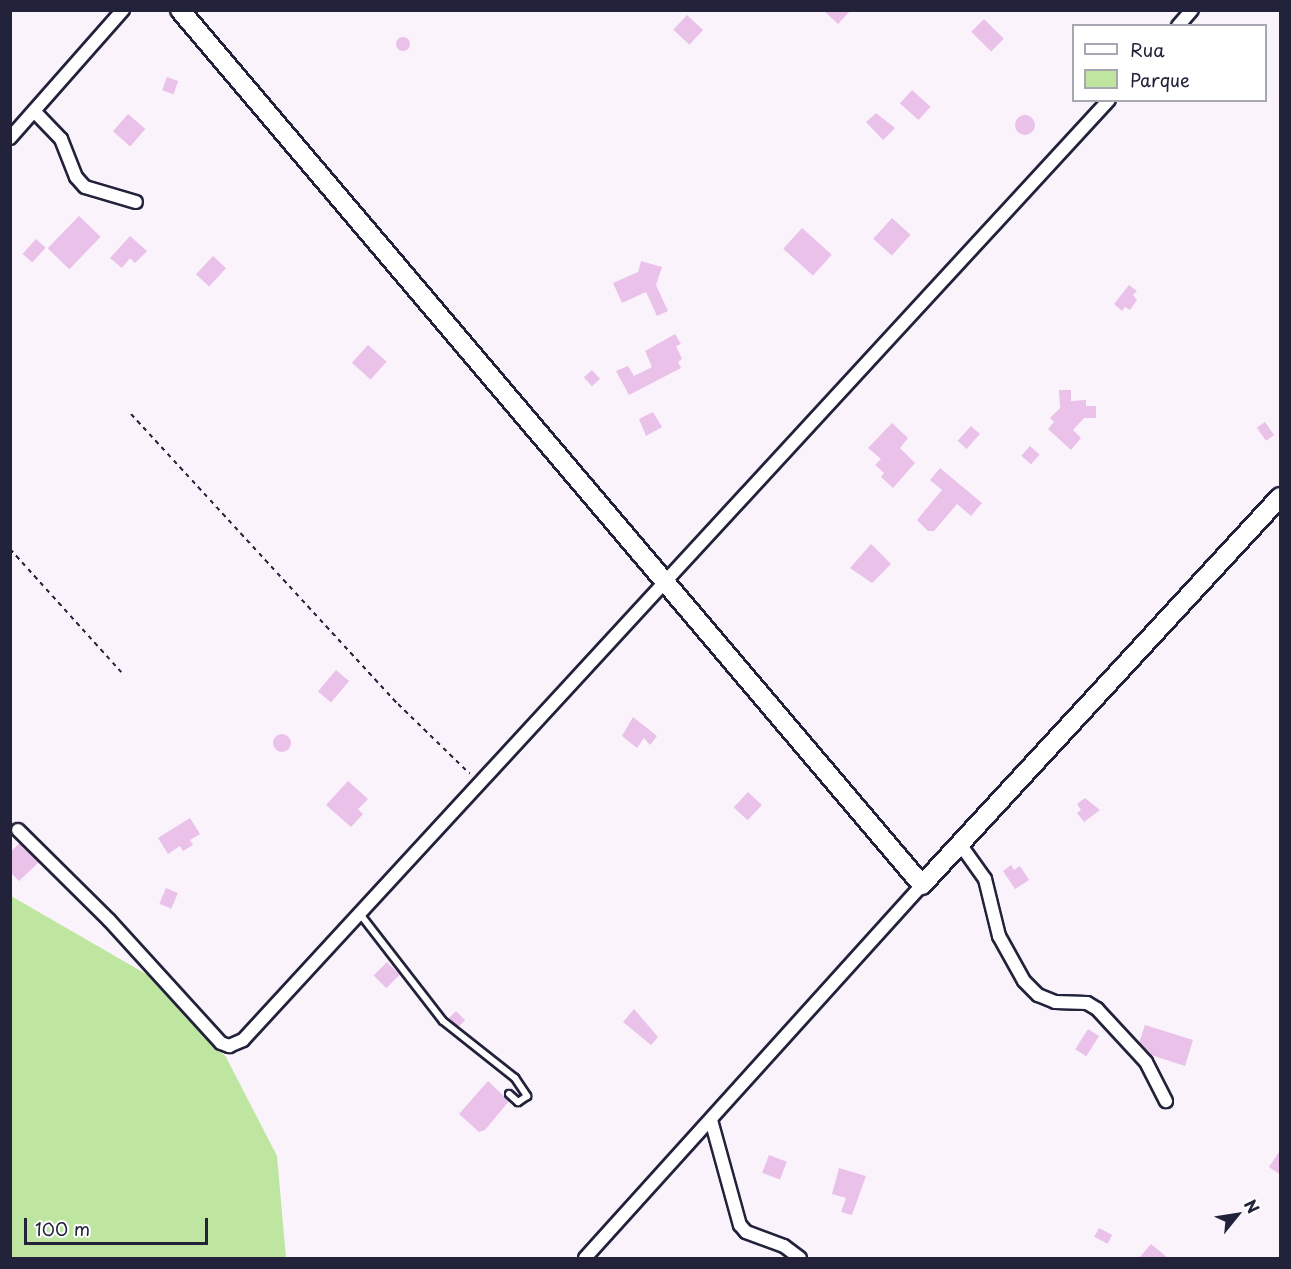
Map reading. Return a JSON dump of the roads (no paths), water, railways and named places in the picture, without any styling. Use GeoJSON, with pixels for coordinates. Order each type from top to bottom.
{"type":"FeatureCollection","features":[{"type":"Feature","properties":{"kind":"street"},"geometry":{"type":"LineString","coordinates":[[10,138],[123,10]]}},
{"type":"Feature","properties":{"kind":"street"},"geometry":{"type":"LineString","coordinates":[[180,10],[666,579],[922,885]]}},
{"type":"Feature","properties":{"kind":"street"},"geometry":{"type":"LineString","coordinates":[[1180,24],[1192,10]]}},
{"type":"Feature","properties":{"kind":"street"},"geometry":{"type":"LineString","coordinates":[[18,830],[109,920],[221,1043],[229,1046],[243,1040],[1107,102]]}},
{"type":"Feature","properties":{"kind":"street"},"geometry":{"type":"LineString","coordinates":[[34,111],[61,139],[76,177],[85,187],[136,202]]}},
{"type":"Feature","properties":{"kind":"street"},"geometry":{"type":"LineString","coordinates":[[585,1258],[922,885],[1281,497]]}},
{"type":"Feature","properties":{"kind":"street"},"geometry":{"type":"LineString","coordinates":[[960,844],[985,879],[999,936],[1024,981],[1038,995],[1055,1002],[1087,1003],[1097,1010],[1146,1062],[1166,1101]]}},
{"type":"Feature","properties":{"kind":"street"},"geometry":{"type":"LineString","coordinates":[[711,1120],[740,1225],[746,1232],[784,1245],[800,1258]]}},
{"type":"Feature","properties":{"kind":"lane"},"geometry":{"type":"LineString","coordinates":[[360,915],[443,1021],[515,1078],[527,1096],[518,1102],[509,1094]]}}]}
